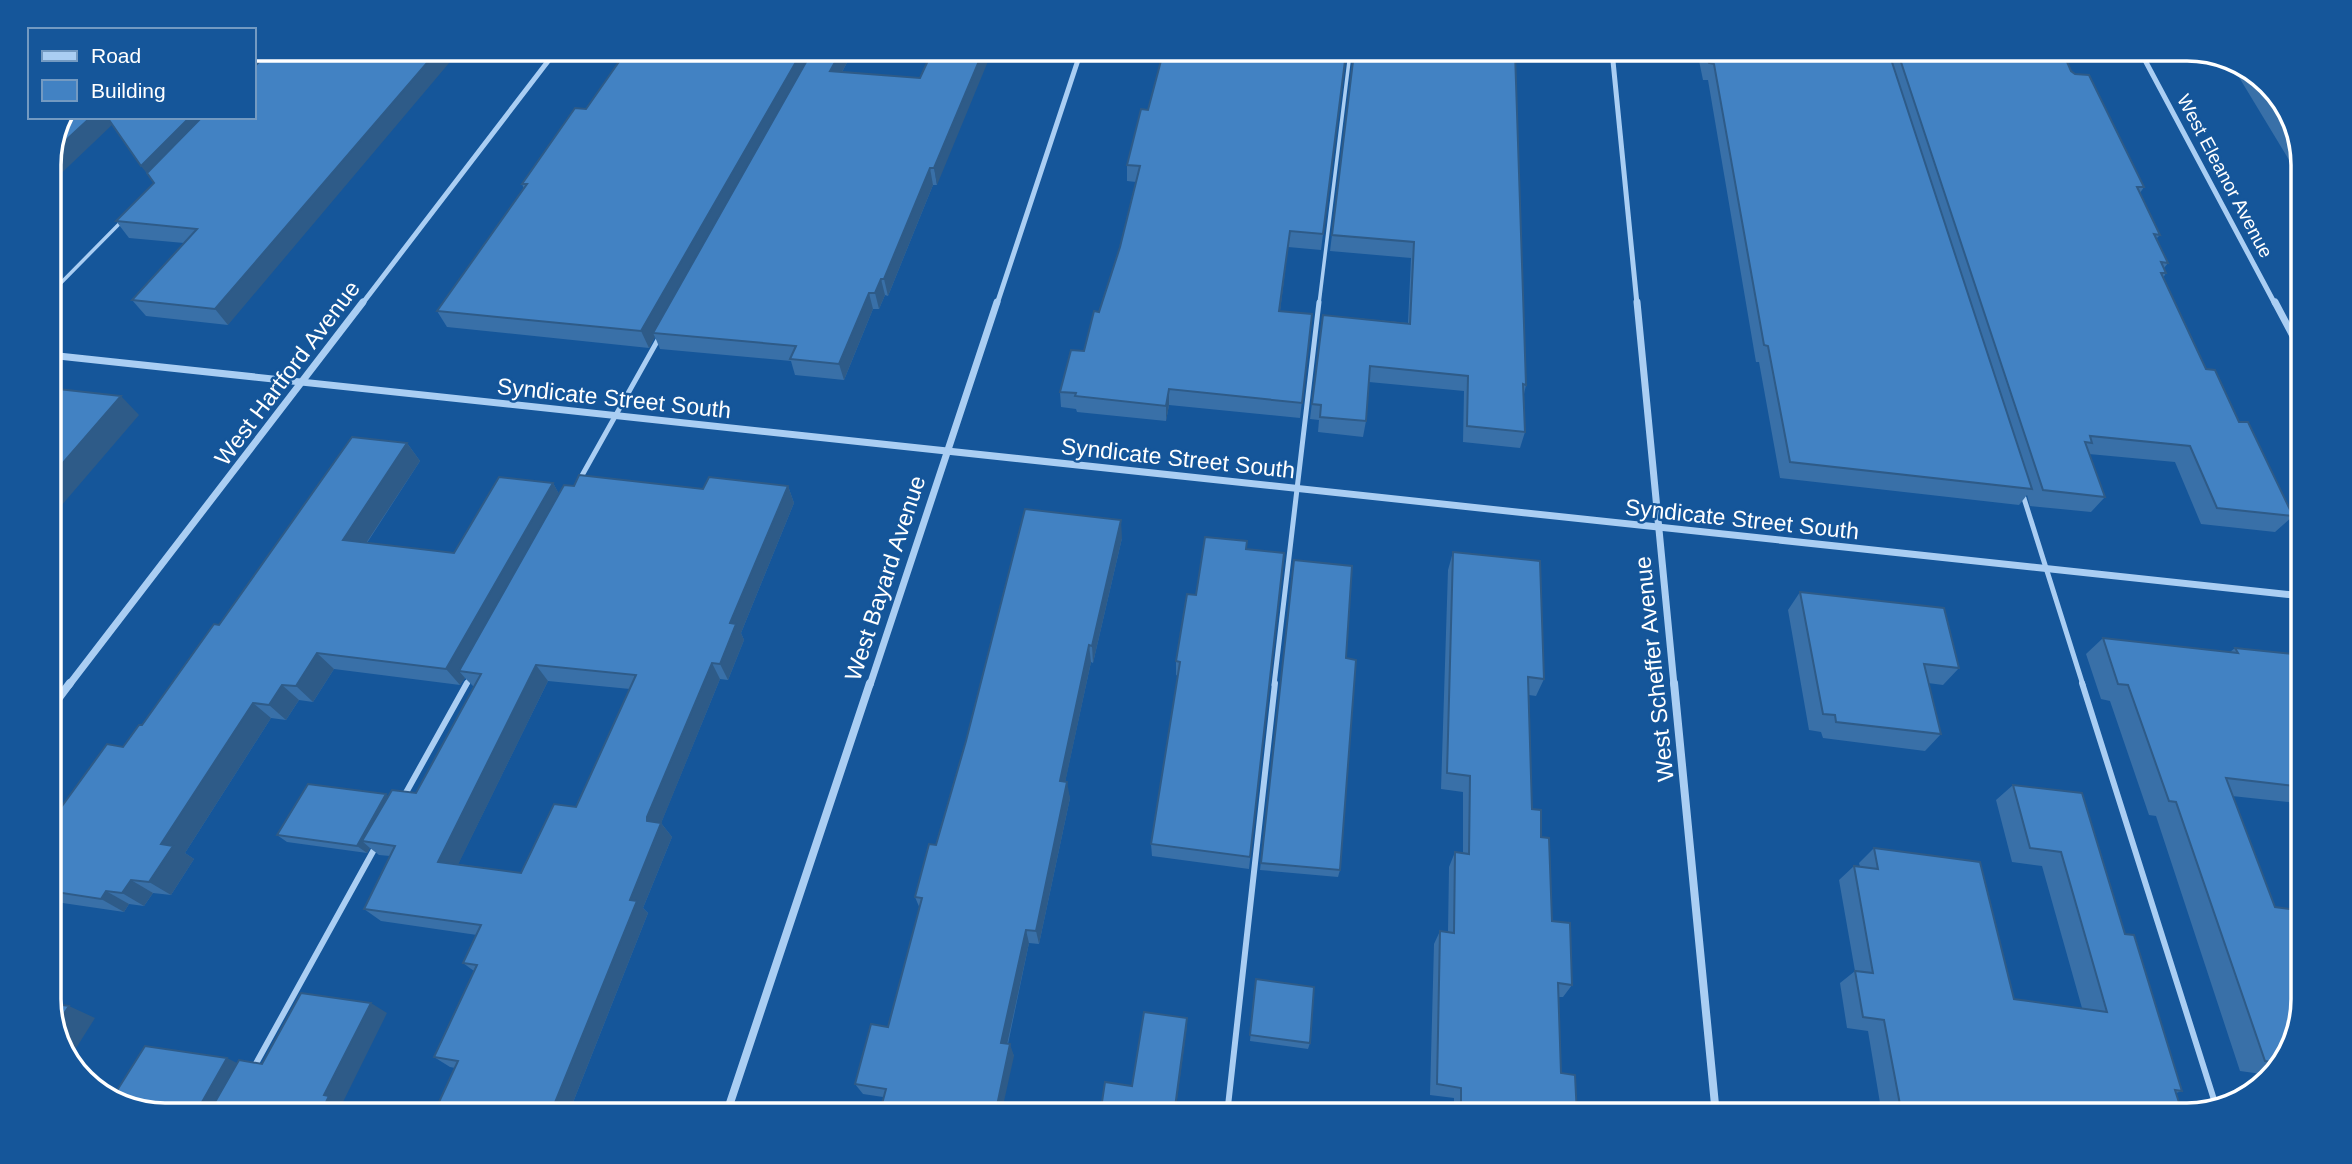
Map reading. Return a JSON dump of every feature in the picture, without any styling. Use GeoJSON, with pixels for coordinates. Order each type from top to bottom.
{"type":"FeatureCollection","features":[{"type":"Feature","properties":{"kind":"street","name":"West Hartford Avenue"},"geometry":{"type":"LineString","coordinates":[[61,695],[548,61]]}},
{"type":"Feature","properties":{"kind":"street","name":"West Bayard Avenue"},"geometry":{"type":"LineString","coordinates":[[730,1103],[1078,61]]}},
{"type":"Feature","properties":{"kind":"street","name":"West Scheffer Avenue"},"geometry":{"type":"LineString","coordinates":[[1613,61],[1715,1103]]}},
{"type":"Feature","properties":{"kind":"street","name":"West Eleanor Avenue"},"geometry":{"type":"LineString","coordinates":[[2145,61],[2291,333]]}},
{"type":"Feature","properties":{"kind":"street","name":"Syndicate Street South"},"geometry":{"type":"LineString","coordinates":[[61,356],[2291,595]]}},
{"type":"Feature","properties":{"kind":"lane"},"geometry":{"type":"LineString","coordinates":[[1228,1103],[1296,488],[1349,61]]}},
{"type":"Feature","properties":{"kind":"lane"},"geometry":{"type":"LineString","coordinates":[[61,283],[127,216]]}},
{"type":"Feature","properties":{"kind":"lane"},"geometry":{"type":"LineString","coordinates":[[577,484],[664,328]]}},
{"type":"Feature","properties":{"kind":"lane"},"geometry":{"type":"LineString","coordinates":[[2019,484],[2214,1099]]}},
{"type":"Feature","properties":{"kind":"lane"},"geometry":{"type":"LineString","coordinates":[[402,799],[476,666]]}},
{"type":"Feature","properties":{"kind":"lane"},"geometry":{"type":"LineString","coordinates":[[247,1079],[382,836]]}},
{"type":"Feature","properties":{"kind":"building"},"geometry":{"type":"Polygon","coordinates":[[[260,61],[429,61],[215,309],[132,300],[197,229],[116,221],[154,183],[147,173],[200,119],[256,119],[256,65],[260,61]]]}},
{"type":"Feature","properties":{"kind":"building"},"geometry":{"type":"Polygon","coordinates":[[[620,61],[797,61],[641,331],[437,311],[527,184],[522,184],[575,108],[586,109],[620,61]]]}},
{"type":"Feature","properties":{"kind":"building"},"geometry":{"type":"Polygon","coordinates":[[[807,61],[836,61],[830,71],[920,78],[928,61],[979,61],[934,168],[930,168],[884,279],[881,279],[875,293],[869,293],[839,364],[790,359],[796,346],[653,333],[807,61]]]}},
{"type":"Feature","properties":{"kind":"building"},"geometry":{"type":"Polygon","coordinates":[[[1161,61],[1345,61],[1323,234],[1290,231],[1279,311],[1312,314],[1302,403],[1169,389],[1166,406],[1060,392],[1071,350],[1084,351],[1094,311],[1099,312],[1120,247],[1140,166],[1127,165],[1141,109],[1148,110],[1161,61]]]}},
{"type":"Feature","properties":{"kind":"building"},"geometry":{"type":"Polygon","coordinates":[[[1353,61],[1515,61],[1526,385],[1523,384],[1525,432],[1467,426],[1468,376],[1370,366],[1366,421],[1320,417],[1321,405],[1312,404],[1323,315],[1410,324],[1414,242],[1332,235],[1353,61]]]}},
{"type":"Feature","properties":{"kind":"building"},"geometry":{"type":"Polygon","coordinates":[[[1892,61],[2032,489],[1790,462],[1768,346],[1764,345],[1714,64],[1709,63],[1892,61]]]}},
{"type":"Feature","properties":{"kind":"building"},"geometry":{"type":"Polygon","coordinates":[[[1901,61],[2067,61],[2075,74],[2089,75],[2144,187],[2137,187],[2160,235],[2154,234],[2168,263],[2161,262],[2166,273],[2161,273],[2206,369],[2215,370],[2239,422],[2248,422],[2291,516],[2217,508],[2190,446],[2090,436],[2092,443],[2085,442],[2105,497],[2043,490],[1901,61]]]}},
{"type":"Feature","properties":{"kind":"building"},"geometry":{"type":"Polygon","coordinates":[[[72,119],[89,119],[64,142],[72,119]]]}},
{"type":"Feature","properties":{"kind":"building"},"geometry":{"type":"Polygon","coordinates":[[[108,119],[188,119],[141,166],[108,119]]]}},
{"type":"Feature","properties":{"kind":"building"},"geometry":{"type":"Polygon","coordinates":[[[61,389],[121,396],[61,465],[61,389]]]}},
{"type":"Feature","properties":{"kind":"building"},"geometry":{"type":"Polygon","coordinates":[[[352,437],[407,443],[343,540],[454,553],[499,477],[553,483],[446,669],[317,653],[296,686],[282,685],[269,705],[253,703],[161,844],[173,846],[149,882],[131,880],[122,893],[106,891],[101,899],[61,893],[61,807],[107,744],[123,747],[139,725],[142,725],[214,624],[219,625],[352,437]]]}},
{"type":"Feature","properties":{"kind":"building"},"geometry":{"type":"Polygon","coordinates":[[[579,475],[703,489],[709,477],[788,486],[730,623],[736,624],[720,664],[712,663],[647,817],[647,821],[661,823],[630,900],[637,901],[555,1103],[439,1103],[458,1061],[434,1057],[477,965],[463,963],[481,925],[364,909],[395,846],[362,841],[392,790],[416,793],[481,674],[459,671],[564,485],[574,486],[579,475]],[[536,665],[438,862],[521,873],[554,804],[576,807],[636,675],[536,665]]]}},
{"type":"Feature","properties":{"kind":"building"},"geometry":{"type":"Polygon","coordinates":[[[1025,509],[1121,520],[1092,646],[1089,645],[1060,781],[1067,782],[1036,931],[1026,930],[1001,1043],[1010,1044],[998,1103],[882,1103],[886,1089],[855,1084],[871,1024],[888,1027],[922,898],[915,897],[929,844],[936,845],[966,741],[1025,509]]]}},
{"type":"Feature","properties":{"kind":"building"},"geometry":{"type":"Polygon","coordinates":[[[1205,537],[1247,541],[1246,549],[1284,553],[1250,857],[1151,844],[1180,662],[1176,661],[1187,594],[1196,595],[1205,537]]]}},
{"type":"Feature","properties":{"kind":"building"},"geometry":{"type":"Polygon","coordinates":[[[1453,552],[1540,561],[1544,679],[1528,677],[1532,809],[1541,810],[1541,837],[1549,838],[1552,921],[1570,923],[1572,985],[1558,983],[1561,1073],[1575,1075],[1576,1103],[1461,1103],[1461,1088],[1437,1084],[1440,931],[1454,933],[1455,852],[1469,854],[1470,776],[1447,773],[1453,552]]]}},
{"type":"Feature","properties":{"kind":"building"},"geometry":{"type":"Polygon","coordinates":[[[1294,560],[1352,566],[1346,658],[1356,660],[1340,870],[1261,863],[1294,560]]]}},
{"type":"Feature","properties":{"kind":"building"},"geometry":{"type":"Polygon","coordinates":[[[1800,592],[1944,608],[1959,668],[1924,664],[1941,734],[1836,722],[1835,715],[1823,714],[1800,592]]]}},
{"type":"Feature","properties":{"kind":"building"},"geometry":{"type":"Polygon","coordinates":[[[2103,638],[2238,653],[2235,648],[2291,654],[2291,786],[2226,778],[2275,907],[2291,909],[2289,1019],[2280,1045],[2269,1062],[2265,1061],[2176,802],[2169,801],[2128,685],[2118,684],[2103,638]]]}},
{"type":"Feature","properties":{"kind":"building"},"geometry":{"type":"Polygon","coordinates":[[[308,784],[386,794],[357,846],[277,835],[308,784]]]}},
{"type":"Feature","properties":{"kind":"building"},"geometry":{"type":"Polygon","coordinates":[[[2013,785],[2082,793],[2125,934],[2134,935],[2182,1091],[2175,1090],[2179,1103],[1900,1103],[1884,1020],[1863,1017],[1855,971],[1873,973],[1854,866],[1878,869],[1874,848],[1980,862],[2014,999],[2107,1012],[2061,852],[2030,848],[2013,785]]]}},
{"type":"Feature","properties":{"kind":"building"},"geometry":{"type":"Polygon","coordinates":[[[1256,979],[1314,987],[1310,1043],[1250,1035],[1256,979]]]}},
{"type":"Feature","properties":{"kind":"building"},"geometry":{"type":"Polygon","coordinates":[[[301,993],[371,1003],[324,1095],[329,1096],[326,1103],[214,1103],[239,1060],[262,1064],[301,993]]]}},
{"type":"Feature","properties":{"kind":"building"},"geometry":{"type":"Polygon","coordinates":[[[61,1005],[69,1006],[63,1016],[61,1005]]]}},
{"type":"Feature","properties":{"kind":"building"},"geometry":{"type":"Polygon","coordinates":[[[1144,1012],[1187,1018],[1176,1103],[1102,1103],[1105,1082],[1132,1086],[1144,1012]]]}},
{"type":"Feature","properties":{"kind":"building"},"geometry":{"type":"Polygon","coordinates":[[[145,1046],[227,1058],[202,1103],[152,1102],[117,1091],[145,1046]]]}}]}
